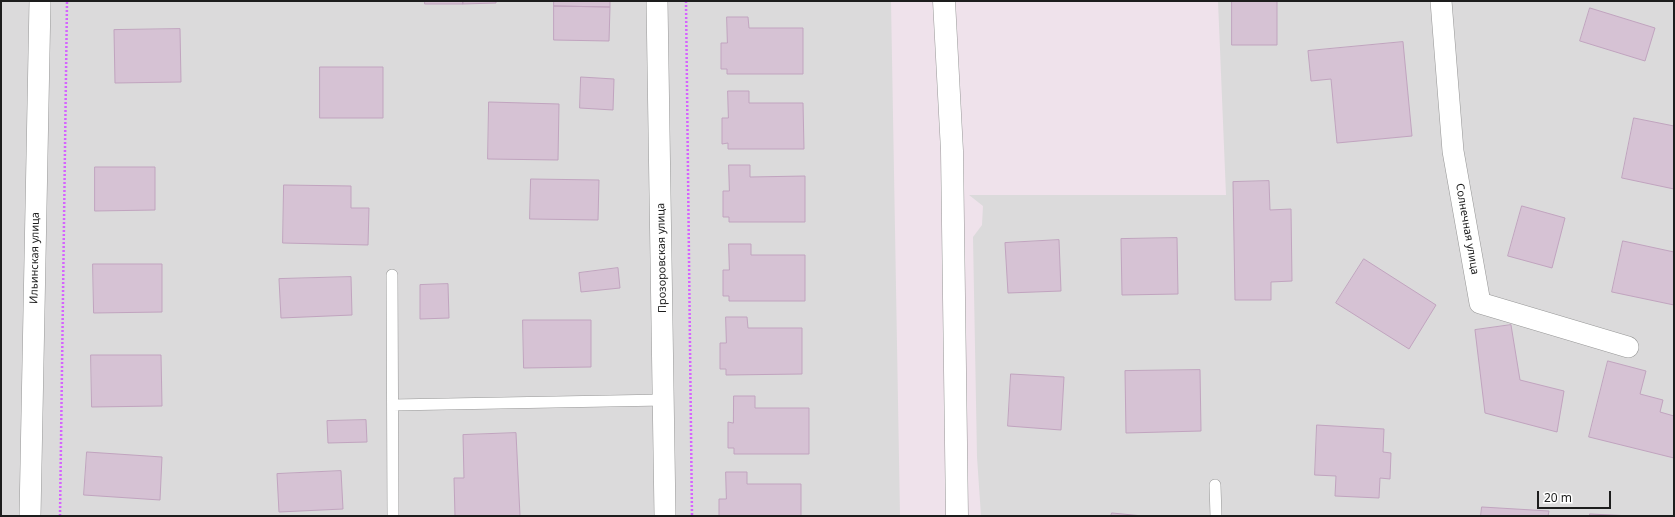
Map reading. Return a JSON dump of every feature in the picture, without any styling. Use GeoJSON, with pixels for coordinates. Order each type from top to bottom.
{"type":"FeatureCollection","features":[{"type":"Feature","properties":{"kind":"street","name":"Ильинская улица"},"geometry":{"type":"LineString","coordinates":[[30,516],[40,1]]}},
{"type":"Feature","properties":{"kind":"street","name":"Прозоровская улица"},"geometry":{"type":"LineString","coordinates":[[657,1],[665,516]]}},
{"type":"Feature","properties":{"kind":"street"},"geometry":{"type":"LineString","coordinates":[[944,1],[952,151],[957,516]]}},
{"type":"Feature","properties":{"kind":"street","name":"Солнечная улица"},"geometry":{"type":"LineString","coordinates":[[1440,1],[1453,150],[1480,303],[1628,347]]}},
{"type":"Feature","properties":{"kind":"lane"},"geometry":{"type":"LineString","coordinates":[[392,275],[393,516]]}},
{"type":"Feature","properties":{"kind":"lane"},"geometry":{"type":"LineString","coordinates":[[393,405],[664,400]]}},
{"type":"Feature","properties":{"kind":"lane"},"geometry":{"type":"LineString","coordinates":[[1215,485],[1216,516]]}},
{"type":"Feature","properties":{"kind":"path"},"geometry":{"type":"LineString","coordinates":[[60,516],[67,1]]}},
{"type":"Feature","properties":{"kind":"path"},"geometry":{"type":"LineString","coordinates":[[686,1],[692,516]]}},
{"type":"Feature","properties":{"kind":"shaded area"},"geometry":{"type":"Polygon","coordinates":[[[1,1],[891,1],[900,516],[1,516],[1,1]]]}},
{"type":"Feature","properties":{"kind":"shaded area"},"geometry":{"type":"Polygon","coordinates":[[[1218,1],[1674,1],[1674,516],[981,516],[977,457],[973,237],[982,225],[983,206],[969,195],[1226,195],[1218,1]]]}},
{"type":"Feature","properties":{"kind":"building"},"geometry":{"type":"Polygon","coordinates":[[[425,1],[463,1],[463,4],[425,4],[425,1]]]}},
{"type":"Feature","properties":{"kind":"building"},"geometry":{"type":"Polygon","coordinates":[[[463,1],[496,1],[496,3],[463,4],[463,1]]]}},
{"type":"Feature","properties":{"kind":"building"},"geometry":{"type":"Polygon","coordinates":[[[554,1],[610,1],[610,7],[554,6],[554,1]]]}},
{"type":"Feature","properties":{"kind":"building"},"geometry":{"type":"Polygon","coordinates":[[[1232,1],[1277,1],[1277,45],[1232,45],[1232,1]]]}},
{"type":"Feature","properties":{"kind":"building"},"geometry":{"type":"Polygon","coordinates":[[[554,6],[610,7],[609,41],[554,40],[554,6]]]}},
{"type":"Feature","properties":{"kind":"building"},"geometry":{"type":"Polygon","coordinates":[[[1590,8],[1655,28],[1645,61],[1580,41],[1590,8]]]}},
{"type":"Feature","properties":{"kind":"building"},"geometry":{"type":"Polygon","coordinates":[[[727,17],[748,17],[749,28],[803,28],[803,74],[727,74],[727,69],[721,69],[721,43],[727,43],[727,17]]]}},
{"type":"Feature","properties":{"kind":"building"},"geometry":{"type":"Polygon","coordinates":[[[180,29],[181,82],[115,83],[114,30],[180,29]]]}},
{"type":"Feature","properties":{"kind":"building"},"geometry":{"type":"Polygon","coordinates":[[[1403,42],[1412,136],[1337,143],[1331,79],[1311,81],[1308,51],[1403,42]]]}},
{"type":"Feature","properties":{"kind":"building"},"geometry":{"type":"Polygon","coordinates":[[[320,67],[383,67],[383,118],[320,118],[320,67]]]}},
{"type":"Feature","properties":{"kind":"building"},"geometry":{"type":"Polygon","coordinates":[[[581,77],[614,79],[613,110],[580,108],[581,77]]]}},
{"type":"Feature","properties":{"kind":"building"},"geometry":{"type":"Polygon","coordinates":[[[728,91],[749,91],[749,103],[803,103],[804,149],[728,149],[728,143],[722,144],[722,118],[728,118],[728,91]]]}},
{"type":"Feature","properties":{"kind":"building"},"geometry":{"type":"Polygon","coordinates":[[[489,102],[559,104],[558,160],[488,159],[489,102]]]}},
{"type":"Feature","properties":{"kind":"building"},"geometry":{"type":"Polygon","coordinates":[[[1634,118],[1674,126],[1674,189],[1622,178],[1634,118]]]}},
{"type":"Feature","properties":{"kind":"building"},"geometry":{"type":"Polygon","coordinates":[[[729,165],[750,165],[750,177],[805,176],[805,222],[729,222],[729,217],[723,217],[723,191],[729,191],[729,165]]]}},
{"type":"Feature","properties":{"kind":"building"},"geometry":{"type":"Polygon","coordinates":[[[95,167],[155,167],[155,210],[95,211],[95,167]]]}},
{"type":"Feature","properties":{"kind":"building"},"geometry":{"type":"Polygon","coordinates":[[[531,179],[599,180],[598,220],[530,219],[531,179]]]}},
{"type":"Feature","properties":{"kind":"building"},"geometry":{"type":"Polygon","coordinates":[[[1269,181],[1270,210],[1291,209],[1292,281],[1271,282],[1271,300],[1235,300],[1233,182],[1269,181]]]}},
{"type":"Feature","properties":{"kind":"building"},"geometry":{"type":"Polygon","coordinates":[[[284,185],[351,186],[351,208],[369,208],[368,245],[283,243],[284,185]]]}},
{"type":"Feature","properties":{"kind":"building"},"geometry":{"type":"Polygon","coordinates":[[[1522,206],[1565,218],[1552,268],[1508,256],[1522,206]]]}},
{"type":"Feature","properties":{"kind":"building"},"geometry":{"type":"Polygon","coordinates":[[[1177,238],[1178,294],[1122,295],[1121,239],[1177,238]]]}},
{"type":"Feature","properties":{"kind":"building"},"geometry":{"type":"Polygon","coordinates":[[[1059,240],[1061,291],[1008,293],[1005,243],[1059,240]]]}},
{"type":"Feature","properties":{"kind":"building"},"geometry":{"type":"Polygon","coordinates":[[[1623,241],[1674,252],[1674,305],[1612,292],[1623,241]]]}},
{"type":"Feature","properties":{"kind":"building"},"geometry":{"type":"Polygon","coordinates":[[[729,244],[751,244],[751,255],[805,255],[805,301],[729,301],[729,296],[723,296],[723,270],[729,270],[729,244]]]}},
{"type":"Feature","properties":{"kind":"building"},"geometry":{"type":"Polygon","coordinates":[[[1364,259],[1436,305],[1409,349],[1336,303],[1364,259]]]}},
{"type":"Feature","properties":{"kind":"building"},"geometry":{"type":"Polygon","coordinates":[[[93,264],[162,264],[162,312],[94,313],[93,264]]]}},
{"type":"Feature","properties":{"kind":"building"},"geometry":{"type":"Polygon","coordinates":[[[618,268],[620,288],[581,292],[579,273],[618,268]]]}},
{"type":"Feature","properties":{"kind":"building"},"geometry":{"type":"Polygon","coordinates":[[[351,277],[352,315],[281,318],[279,279],[351,277]]]}},
{"type":"Feature","properties":{"kind":"building"},"geometry":{"type":"Polygon","coordinates":[[[448,284],[449,318],[420,319],[420,285],[448,284]]]}},
{"type":"Feature","properties":{"kind":"building"},"geometry":{"type":"Polygon","coordinates":[[[726,317],[747,317],[748,328],[802,328],[802,374],[726,375],[726,369],[720,369],[720,343],[726,343],[726,317]]]}},
{"type":"Feature","properties":{"kind":"building"},"geometry":{"type":"Polygon","coordinates":[[[523,320],[591,320],[591,367],[524,368],[523,320]]]}},
{"type":"Feature","properties":{"kind":"building"},"geometry":{"type":"Polygon","coordinates":[[[1511,325],[1520,380],[1564,391],[1557,432],[1485,413],[1475,330],[1511,325]]]}},
{"type":"Feature","properties":{"kind":"building"},"geometry":{"type":"Polygon","coordinates":[[[91,355],[161,355],[162,406],[92,407],[91,355]]]}},
{"type":"Feature","properties":{"kind":"building"},"geometry":{"type":"Polygon","coordinates":[[[1608,361],[1646,371],[1640,394],[1663,400],[1660,412],[1674,416],[1674,458],[1589,437],[1608,361]]]}},
{"type":"Feature","properties":{"kind":"building"},"geometry":{"type":"Polygon","coordinates":[[[1200,370],[1201,431],[1126,433],[1125,371],[1200,370]]]}},
{"type":"Feature","properties":{"kind":"building"},"geometry":{"type":"Polygon","coordinates":[[[1011,374],[1064,377],[1061,430],[1008,426],[1011,374]]]}},
{"type":"Feature","properties":{"kind":"building"},"geometry":{"type":"Polygon","coordinates":[[[734,396],[755,396],[755,408],[809,408],[809,454],[734,454],[734,448],[728,448],[728,422],[733,423],[734,396]]]}},
{"type":"Feature","properties":{"kind":"building"},"geometry":{"type":"Polygon","coordinates":[[[366,420],[367,442],[328,443],[327,421],[366,420]]]}},
{"type":"Feature","properties":{"kind":"building"},"geometry":{"type":"Polygon","coordinates":[[[1317,425],[1384,429],[1383,452],[1391,453],[1390,479],[1380,478],[1379,498],[1335,496],[1336,476],[1315,475],[1317,425]]]}},
{"type":"Feature","properties":{"kind":"building"},"geometry":{"type":"Polygon","coordinates":[[[516,433],[520,516],[455,516],[454,478],[464,478],[463,435],[516,433]]]}},
{"type":"Feature","properties":{"kind":"building"},"geometry":{"type":"Polygon","coordinates":[[[87,452],[162,457],[160,500],[84,495],[87,452]]]}},
{"type":"Feature","properties":{"kind":"building"},"geometry":{"type":"Polygon","coordinates":[[[341,471],[343,509],[279,512],[277,474],[341,471]]]}},
{"type":"Feature","properties":{"kind":"building"},"geometry":{"type":"Polygon","coordinates":[[[726,472],[747,472],[747,484],[801,484],[801,516],[719,516],[719,499],[726,499],[726,472]]]}},
{"type":"Feature","properties":{"kind":"building"},"geometry":{"type":"Polygon","coordinates":[[[1482,507],[1549,511],[1548,516],[1481,516],[1482,507]]]}},
{"type":"Feature","properties":{"kind":"building"},"geometry":{"type":"Polygon","coordinates":[[[1112,513],[1143,516],[1111,516],[1112,513]]]}},
{"type":"Feature","properties":{"kind":"building"},"geometry":{"type":"Polygon","coordinates":[[[1590,514],[1632,516],[1590,516],[1590,514]]]}}]}
